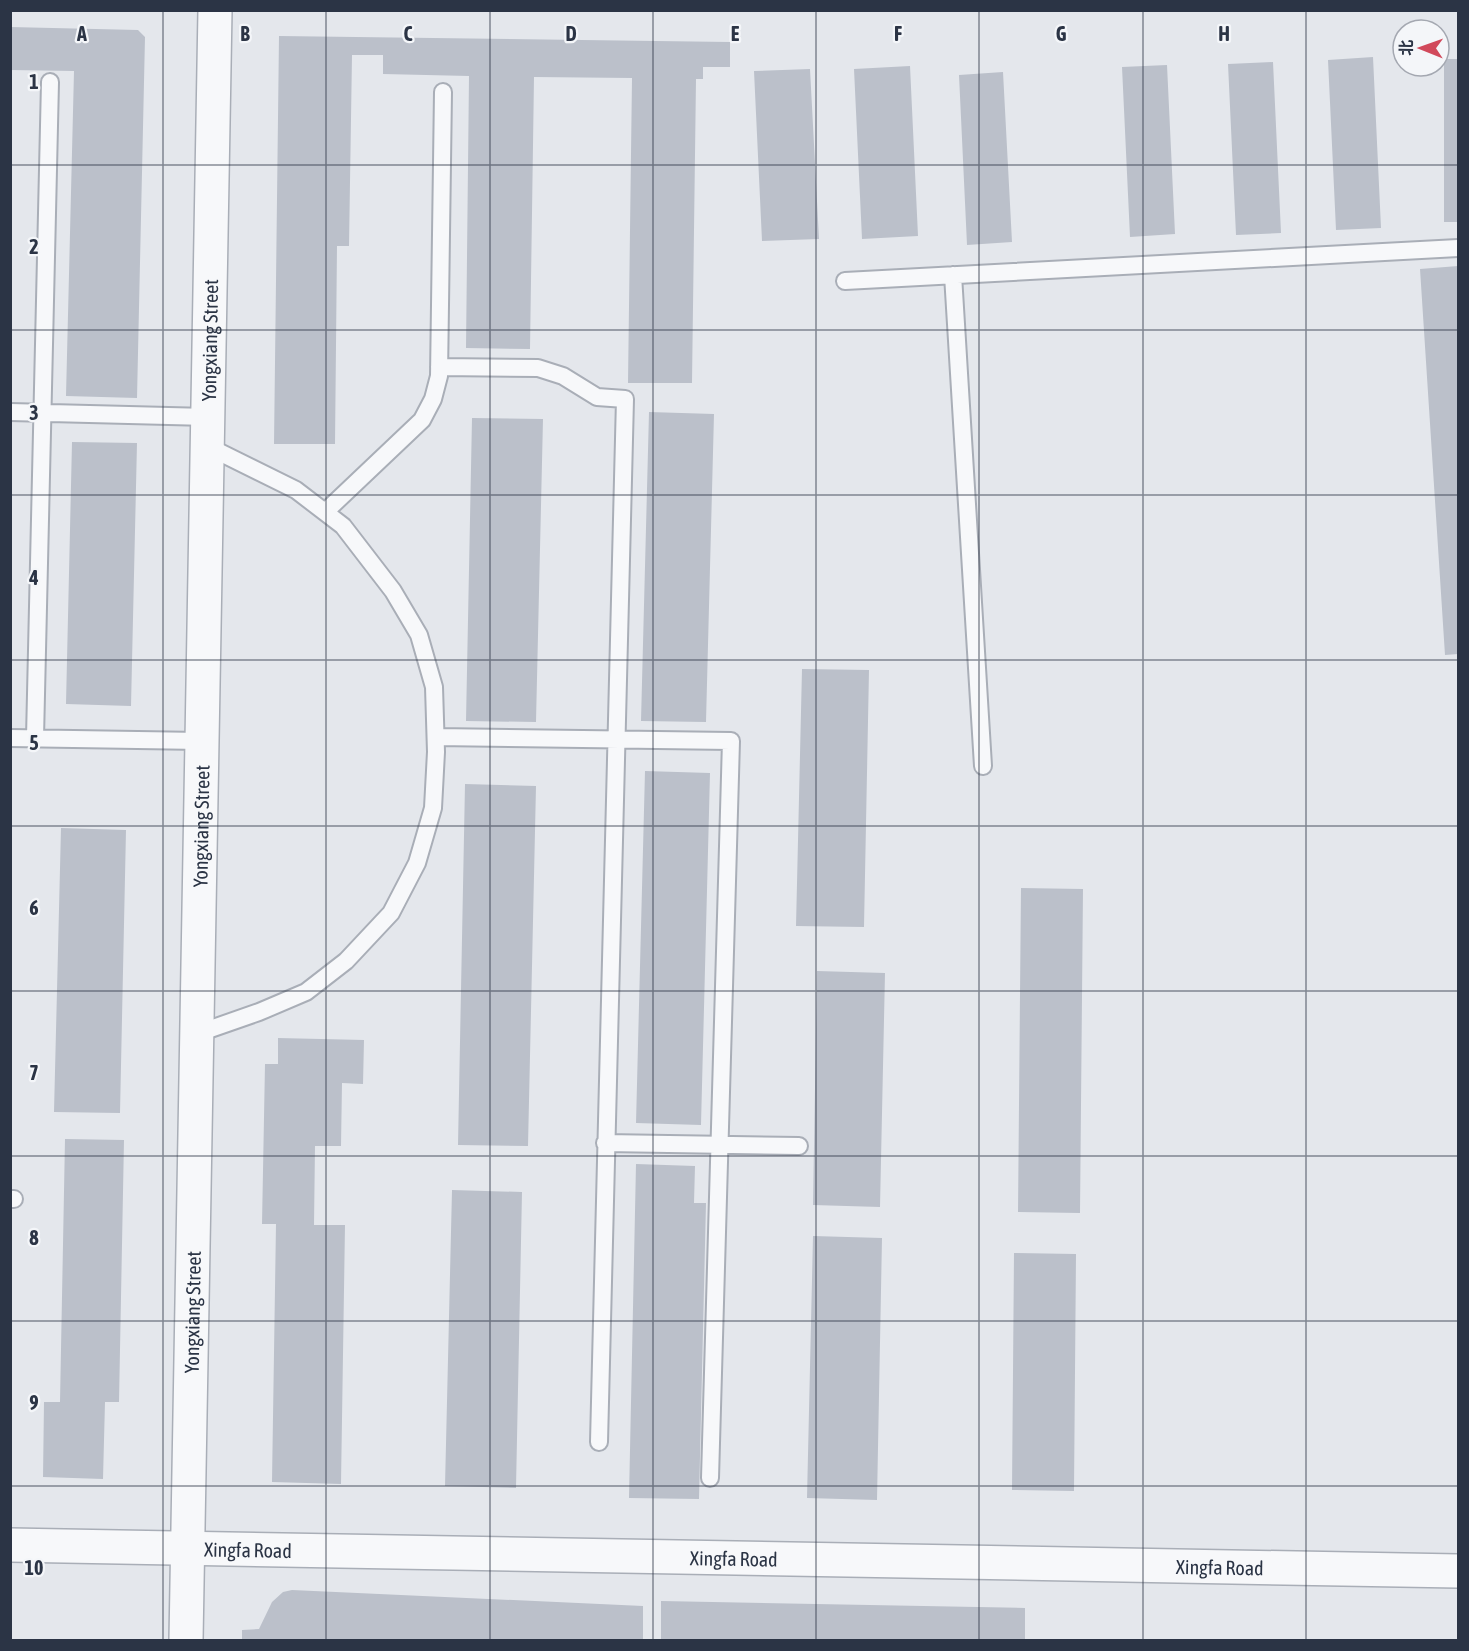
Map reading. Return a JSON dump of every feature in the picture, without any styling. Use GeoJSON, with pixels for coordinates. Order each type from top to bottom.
{"type":"FeatureCollection","features":[{"type":"Feature","properties":{"kind":"street","name":"Yongxiang Street"},"geometry":{"type":"LineString","coordinates":[[186,1641],[215,10]]}},
{"type":"Feature","properties":{"kind":"street","name":"Xingfa Road"},"geometry":{"type":"LineString","coordinates":[[10,1545],[1458,1571]]}},
{"type":"Feature","properties":{"kind":"lane"},"geometry":{"type":"LineString","coordinates":[[35,738],[50,82]]}},
{"type":"Feature","properties":{"kind":"lane"},"geometry":{"type":"LineString","coordinates":[[325,512],[422,420],[433,399],[439,367],[443,92]]}},
{"type":"Feature","properties":{"kind":"lane"},"geometry":{"type":"LineString","coordinates":[[845,281],[1458,248]]}},
{"type":"Feature","properties":{"kind":"lane"},"geometry":{"type":"LineString","coordinates":[[953,275],[983,766]]}},
{"type":"Feature","properties":{"kind":"lane"},"geometry":{"type":"LineString","coordinates":[[439,367],[538,368],[563,376],[597,397],[625,399],[599,1442]]}},
{"type":"Feature","properties":{"kind":"lane"},"geometry":{"type":"LineString","coordinates":[[10,412],[42,413],[207,432],[296,490],[343,526],[393,591],[419,635],[434,687],[436,737],[433,808],[417,863],[391,913],[346,961],[306,992],[259,1012],[196,1034]]}},
{"type":"Feature","properties":{"kind":"lane"},"geometry":{"type":"LineString","coordinates":[[436,737],[731,741],[710,1478]]}},
{"type":"Feature","properties":{"kind":"lane"},"geometry":{"type":"LineString","coordinates":[[10,738],[201,741]]}},
{"type":"Feature","properties":{"kind":"lane"},"geometry":{"type":"LineString","coordinates":[[605,1143],[799,1146]]}},
{"type":"Feature","properties":{"kind":"building"},"geometry":{"type":"Polygon","coordinates":[[[10,27],[138,30],[145,37],[137,398],[66,396],[74,71],[10,70],[10,27]]]}},
{"type":"Feature","properties":{"kind":"building"},"geometry":{"type":"Polygon","coordinates":[[[279,36],[730,42],[730,67],[703,67],[703,79],[696,79],[692,383],[628,383],[632,78],[534,77],[530,349],[466,348],[469,76],[383,74],[383,55],[352,55],[349,246],[337,246],[335,444],[274,444],[279,36]]]}},
{"type":"Feature","properties":{"kind":"building"},"geometry":{"type":"Polygon","coordinates":[[[1373,57],[1381,228],[1336,230],[1328,60],[1373,57]]]}},
{"type":"Feature","properties":{"kind":"building"},"geometry":{"type":"Polygon","coordinates":[[[1451,59],[1458,59],[1458,222],[1444,222],[1444,78],[1451,78],[1451,59]]]}},
{"type":"Feature","properties":{"kind":"building"},"geometry":{"type":"Polygon","coordinates":[[[1273,62],[1281,233],[1236,235],[1228,64],[1273,62]]]}},
{"type":"Feature","properties":{"kind":"building"},"geometry":{"type":"Polygon","coordinates":[[[1167,65],[1175,234],[1130,237],[1122,67],[1167,65]]]}},
{"type":"Feature","properties":{"kind":"building"},"geometry":{"type":"Polygon","coordinates":[[[910,66],[918,236],[862,239],[854,69],[910,66]]]}},
{"type":"Feature","properties":{"kind":"building"},"geometry":{"type":"Polygon","coordinates":[[[810,69],[819,239],[762,241],[754,71],[810,69]]]}},
{"type":"Feature","properties":{"kind":"building"},"geometry":{"type":"Polygon","coordinates":[[[1003,72],[1012,242],[967,245],[959,75],[1003,72]]]}},
{"type":"Feature","properties":{"kind":"building"},"geometry":{"type":"Polygon","coordinates":[[[1458,266],[1458,654],[1445,655],[1420,269],[1458,266]]]}},
{"type":"Feature","properties":{"kind":"building"},"geometry":{"type":"Polygon","coordinates":[[[649,412],[714,414],[706,722],[641,721],[649,412]]]}},
{"type":"Feature","properties":{"kind":"building"},"geometry":{"type":"Polygon","coordinates":[[[472,418],[543,419],[536,722],[466,721],[472,418]]]}},
{"type":"Feature","properties":{"kind":"building"},"geometry":{"type":"Polygon","coordinates":[[[72,442],[137,443],[131,706],[66,704],[72,442]]]}},
{"type":"Feature","properties":{"kind":"building"},"geometry":{"type":"Polygon","coordinates":[[[802,669],[869,670],[864,927],[796,926],[802,669]]]}},
{"type":"Feature","properties":{"kind":"building"},"geometry":{"type":"Polygon","coordinates":[[[645,771],[710,773],[701,1125],[636,1123],[645,771]]]}},
{"type":"Feature","properties":{"kind":"building"},"geometry":{"type":"Polygon","coordinates":[[[465,784],[536,786],[528,1146],[458,1145],[465,784]]]}},
{"type":"Feature","properties":{"kind":"building"},"geometry":{"type":"Polygon","coordinates":[[[61,828],[126,830],[120,1113],[54,1112],[61,828]]]}},
{"type":"Feature","properties":{"kind":"building"},"geometry":{"type":"Polygon","coordinates":[[[1021,888],[1083,889],[1080,1213],[1018,1212],[1021,888]]]}},
{"type":"Feature","properties":{"kind":"building"},"geometry":{"type":"Polygon","coordinates":[[[817,971],[885,973],[880,1207],[813,1205],[817,971]]]}},
{"type":"Feature","properties":{"kind":"building"},"geometry":{"type":"Polygon","coordinates":[[[278,1038],[364,1040],[363,1084],[342,1083],[341,1146],[315,1146],[314,1225],[345,1225],[341,1484],[272,1482],[276,1224],[262,1224],[265,1064],[278,1064],[278,1038]]]}},
{"type":"Feature","properties":{"kind":"building"},"geometry":{"type":"Polygon","coordinates":[[[65,1139],[124,1140],[119,1402],[105,1402],[103,1479],[43,1477],[44,1402],[60,1402],[65,1139]]]}},
{"type":"Feature","properties":{"kind":"building"},"geometry":{"type":"Polygon","coordinates":[[[636,1164],[695,1166],[694,1203],[706,1203],[699,1499],[629,1498],[636,1164]]]}},
{"type":"Feature","properties":{"kind":"building"},"geometry":{"type":"Polygon","coordinates":[[[452,1190],[522,1192],[516,1488],[445,1486],[452,1190]]]}},
{"type":"Feature","properties":{"kind":"building"},"geometry":{"type":"Polygon","coordinates":[[[813,1236],[882,1238],[877,1500],[807,1498],[813,1236]]]}},
{"type":"Feature","properties":{"kind":"building"},"geometry":{"type":"Polygon","coordinates":[[[1014,1253],[1076,1254],[1074,1491],[1012,1490],[1014,1253]]]}},
{"type":"Feature","properties":{"kind":"building"},"geometry":{"type":"Polygon","coordinates":[[[292,1590],[643,1606],[643,1640],[242,1640],[242,1630],[259,1629],[272,1602],[283,1592],[292,1590]]]}},
{"type":"Feature","properties":{"kind":"building"},"geometry":{"type":"Polygon","coordinates":[[[661,1601],[1025,1608],[1025,1640],[661,1640],[661,1601]]]}}]}
